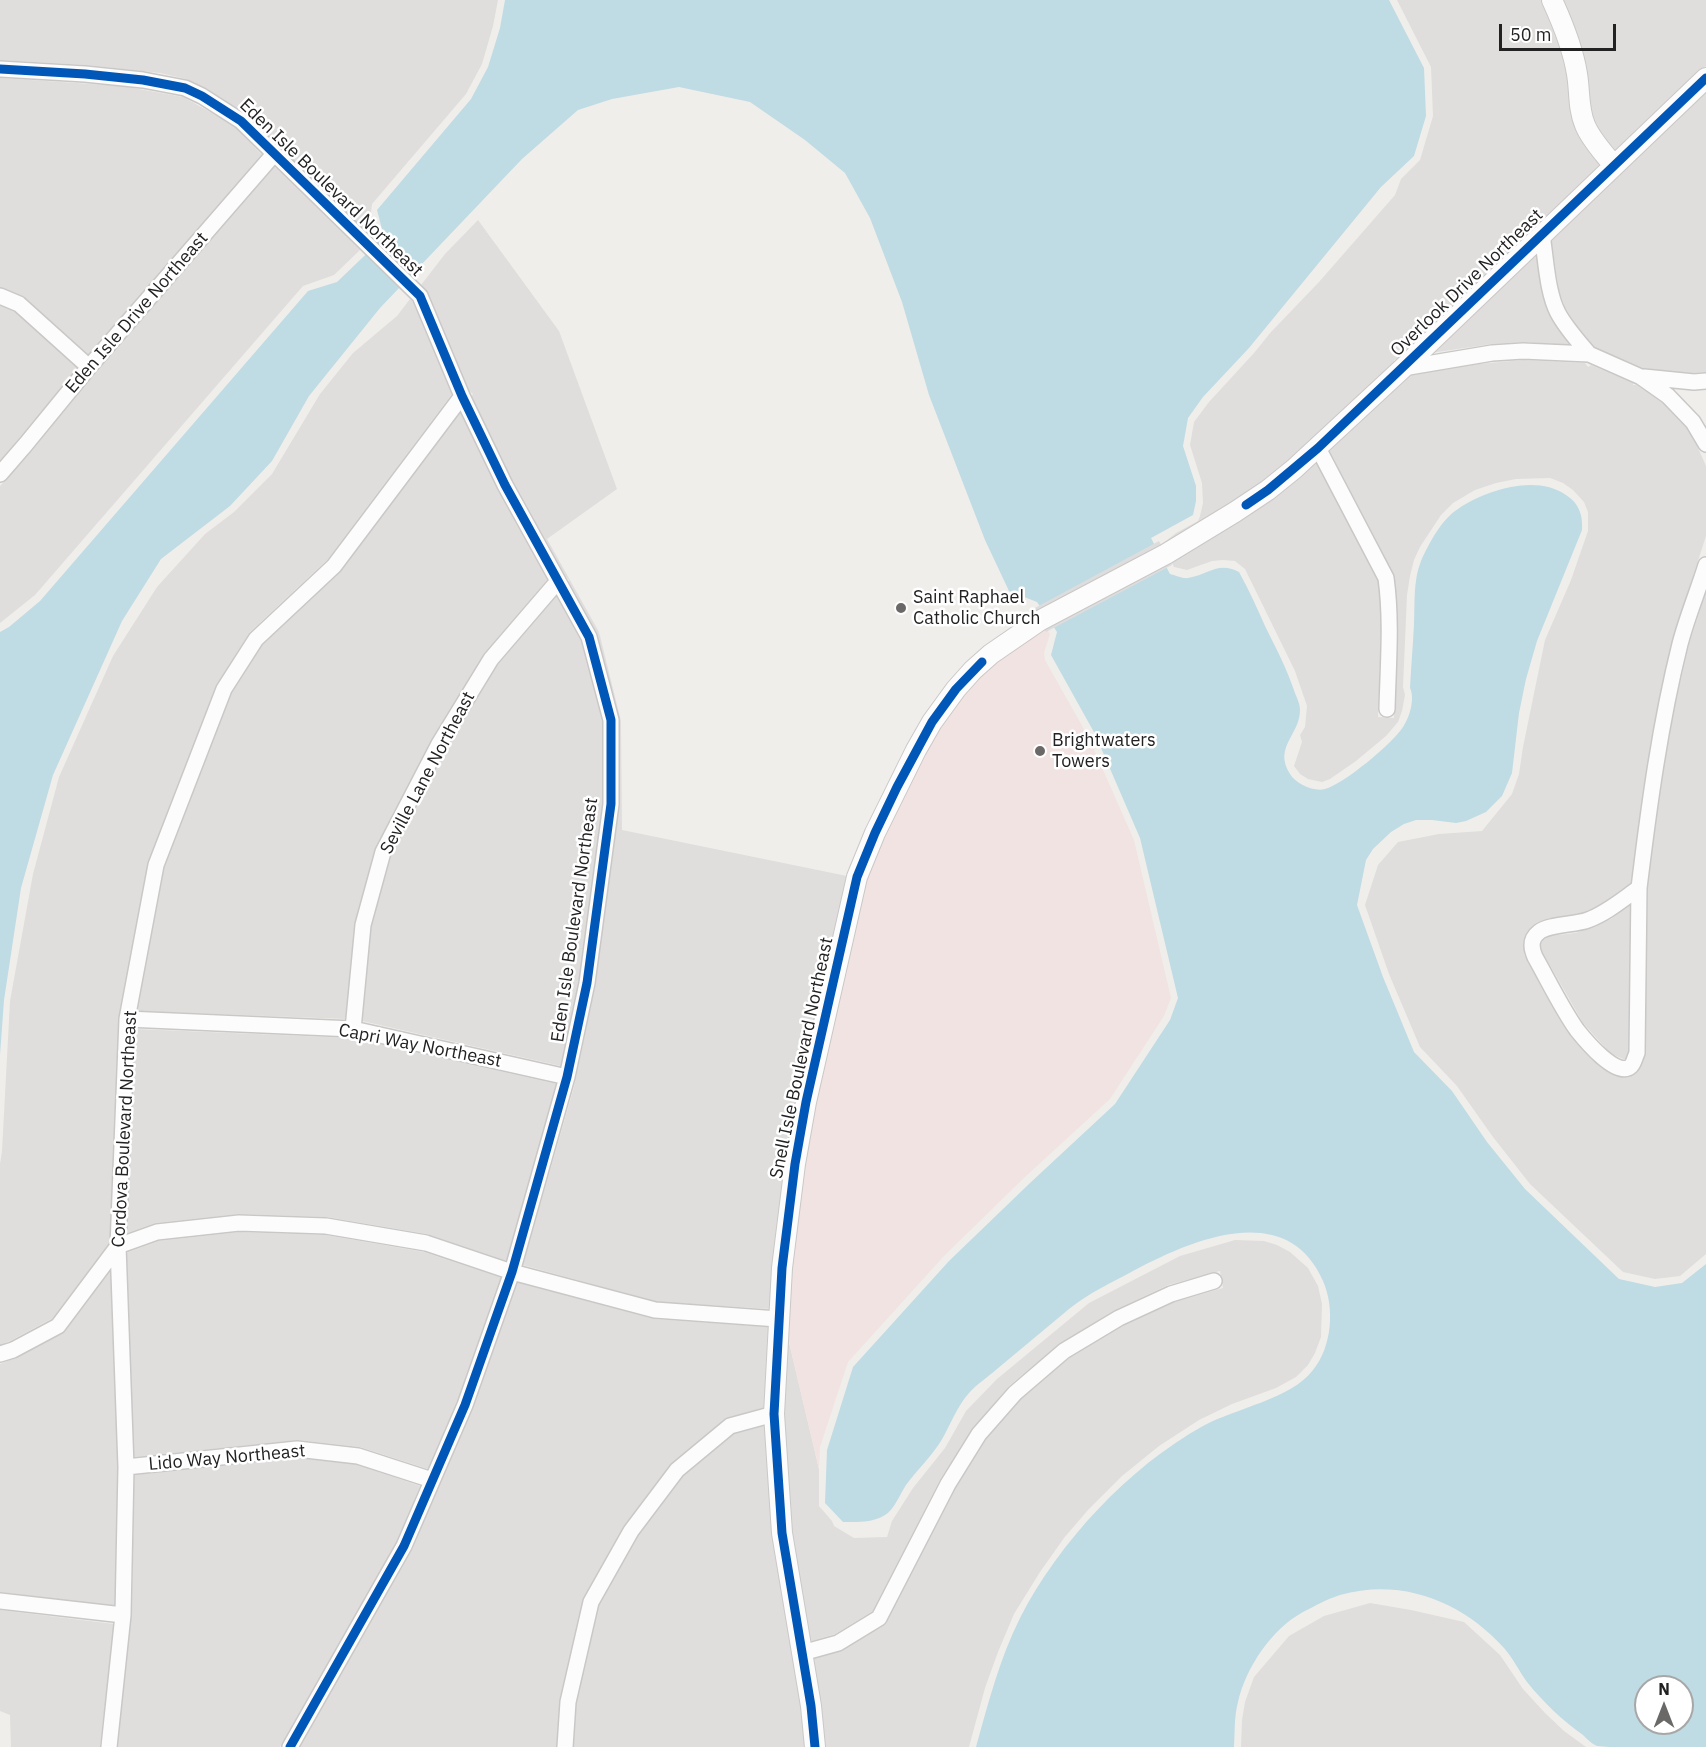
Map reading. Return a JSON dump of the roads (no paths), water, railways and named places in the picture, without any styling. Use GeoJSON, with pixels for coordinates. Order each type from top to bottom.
{"type":"FeatureCollection","features":[{"type":"Feature","properties":{"kind":"street"},"geometry":{"type":"LineString","coordinates":[[1552,0],[1572,52],[1584,124],[1614,166]]}},
{"type":"Feature","properties":{"kind":"street","name":"Eden Isle Boulevard Northeast"},"geometry":{"type":"LineString","coordinates":[[0,69],[123,77],[185,88],[202,96],[241,121],[420,296],[462,396],[505,485],[589,637],[611,720],[611,804],[587,983],[567,1077],[512,1272],[465,1405],[404,1546],[290,1747]]}},
{"type":"Feature","properties":{"kind":"street","name":"Overlook Drive Northeast"},"geometry":{"type":"LineString","coordinates":[[1106,586],[1166,554],[1235,512],[1268,490],[1318,448],[1706,78]]}},
{"type":"Feature","properties":{"kind":"street","name":"Eden Isle Drive Northeast"},"geometry":{"type":"LineString","coordinates":[[0,474],[89,367],[274,154]]}},
{"type":"Feature","properties":{"kind":"street"},"geometry":{"type":"LineString","coordinates":[[1542,235],[1551,293],[1557,312],[1589,354]]}},
{"type":"Feature","properties":{"kind":"street"},"geometry":{"type":"LineString","coordinates":[[0,296],[19,304],[89,367]]}},
{"type":"Feature","properties":{"kind":"street"},"geometry":{"type":"LineString","coordinates":[[1403,368],[1492,353],[1522,351],[1589,354],[1641,377],[1668,396],[1693,422],[1706,444]]}},
{"type":"Feature","properties":{"kind":"street"},"geometry":{"type":"LineString","coordinates":[[1641,377],[1671,381],[1706,381]]}},
{"type":"Feature","properties":{"kind":"street","name":"Cordova Boulevard Northeast"},"geometry":{"type":"LineString","coordinates":[[109,1747],[123,1616],[126,1467],[118,1246],[127,1019],[156,865],[224,690],[256,639],[334,566],[462,396]]}},
{"type":"Feature","properties":{"kind":"street"},"geometry":{"type":"LineString","coordinates":[[1318,448],[1386,578],[1389,632],[1387,709]]}},
{"type":"Feature","properties":{"kind":"street"},"geometry":{"type":"LineString","coordinates":[[1640,888],[1590,919],[1547,928],[1539,932],[1532,944],[1535,957],[1577,1029],[1605,1060],[1622,1068],[1629,1068],[1633,1065],[1637,1053],[1640,888],[1651,794],[1664,717],[1681,641],[1706,565]]}},
{"type":"Feature","properties":{"kind":"street","name":"Seville Lane Northeast"},"geometry":{"type":"LineString","coordinates":[[353,1029],[363,925],[383,852],[439,744],[491,659],[558,581]]}},
{"type":"Feature","properties":{"kind":"street","name":"Snell Isle Boulevard Northeast"},"geometry":{"type":"LineString","coordinates":[[815,1747],[811,1706],[782,1533],[774,1414],[778,1319],[795,1164],[806,1102],[857,877],[892,796],[932,722],[973,670],[991,654],[1040,621],[1106,586]]}},
{"type":"Feature","properties":{"kind":"street","name":"Capri Way Northeast"},"geometry":{"type":"LineString","coordinates":[[127,1019],[353,1029],[567,1077]]}},
{"type":"Feature","properties":{"kind":"street"},"geometry":{"type":"LineString","coordinates":[[0,1354],[13,1350],[58,1326],[118,1246],[157,1232],[238,1223],[326,1226],[426,1243],[512,1272],[656,1310],[778,1319]]}},
{"type":"Feature","properties":{"kind":"street"},"geometry":{"type":"LineString","coordinates":[[802,1653],[838,1643],[879,1618],[948,1484],[979,1434],[1015,1393],[1064,1351],[1119,1318],[1171,1294],[1214,1281]]}},
{"type":"Feature","properties":{"kind":"street"},"geometry":{"type":"LineString","coordinates":[[565,1747],[568,1702],[591,1602],[631,1531],[677,1470],[730,1426],[774,1414]]}},
{"type":"Feature","properties":{"kind":"street","name":"Lido Way Northeast"},"geometry":{"type":"LineString","coordinates":[[126,1467],[297,1449],[358,1456],[432,1480]]}},
{"type":"Feature","properties":{"kind":"street"},"geometry":{"type":"LineString","coordinates":[[0,1601],[123,1616]]}},
{"type":"Feature","properties":{"kind":"water"},"geometry":{"type":"Polygon","coordinates":[[[505,0],[1389,0],[1424,68],[1426,116],[1414,156],[1381,187],[1249,348],[1203,397],[1188,418],[1183,446],[1196,486],[1193,515],[1151,538],[1170,574],[1186,578],[1219,568],[1239,572],[1285,667],[1300,706],[1299,719],[1284,756],[1286,765],[1296,781],[1321,790],[1333,786],[1367,762],[1398,734],[1408,718],[1412,702],[1410,688],[1417,576],[1421,561],[1436,532],[1452,513],[1482,496],[1526,485],[1554,489],[1570,498],[1579,510],[1582,530],[1537,641],[1519,713],[1512,773],[1502,796],[1486,812],[1466,821],[1456,823],[1416,820],[1391,832],[1373,849],[1366,860],[1357,905],[1414,1052],[1452,1091],[1487,1142],[1525,1189],[1619,1279],[1655,1287],[1682,1283],[1706,1264],[1706,1747],[1595,1745],[1546,1704],[1527,1682],[1504,1648],[1470,1618],[1430,1598],[1386,1589],[1363,1590],[1340,1595],[1303,1612],[1281,1628],[1262,1650],[1247,1676],[1238,1702],[1234,1747],[976,1747],[1000,1665],[1020,1618],[1055,1562],[1098,1509],[1123,1485],[1175,1443],[1216,1420],[1277,1396],[1303,1380],[1319,1361],[1330,1327],[1329,1303],[1323,1281],[1307,1255],[1286,1240],[1262,1233],[1236,1233],[1182,1248],[1133,1271],[1077,1303],[969,1393],[937,1447],[885,1515],[870,1521],[843,1522],[825,1503],[827,1450],[853,1367],[949,1261],[1115,1104],[1170,1020],[1178,998],[1140,838],[1095,734],[1051,655],[1057,632],[1037,602],[1009,591],[985,540],[929,395],[902,302],[870,218],[845,173],[805,140],[750,102],[679,87],[612,99],[578,110],[522,159],[380,308],[309,396],[272,461],[230,506],[161,559],[122,621],[53,775],[21,888],[4,1000],[0,1055],[0,632],[40,601],[308,291],[337,282],[384,237],[377,210],[471,99],[488,67],[500,28],[505,0]]]}},
{"type":"Feature","properties":{"kind":"place","name":"Saint Raphael Catholic Church"},"geometry":{"type":"Point","coordinates":[901,608]}},
{"type":"Feature","properties":{"kind":"place","name":"Brightwaters Towers"},"geometry":{"type":"Point","coordinates":[1040,751]}}]}
